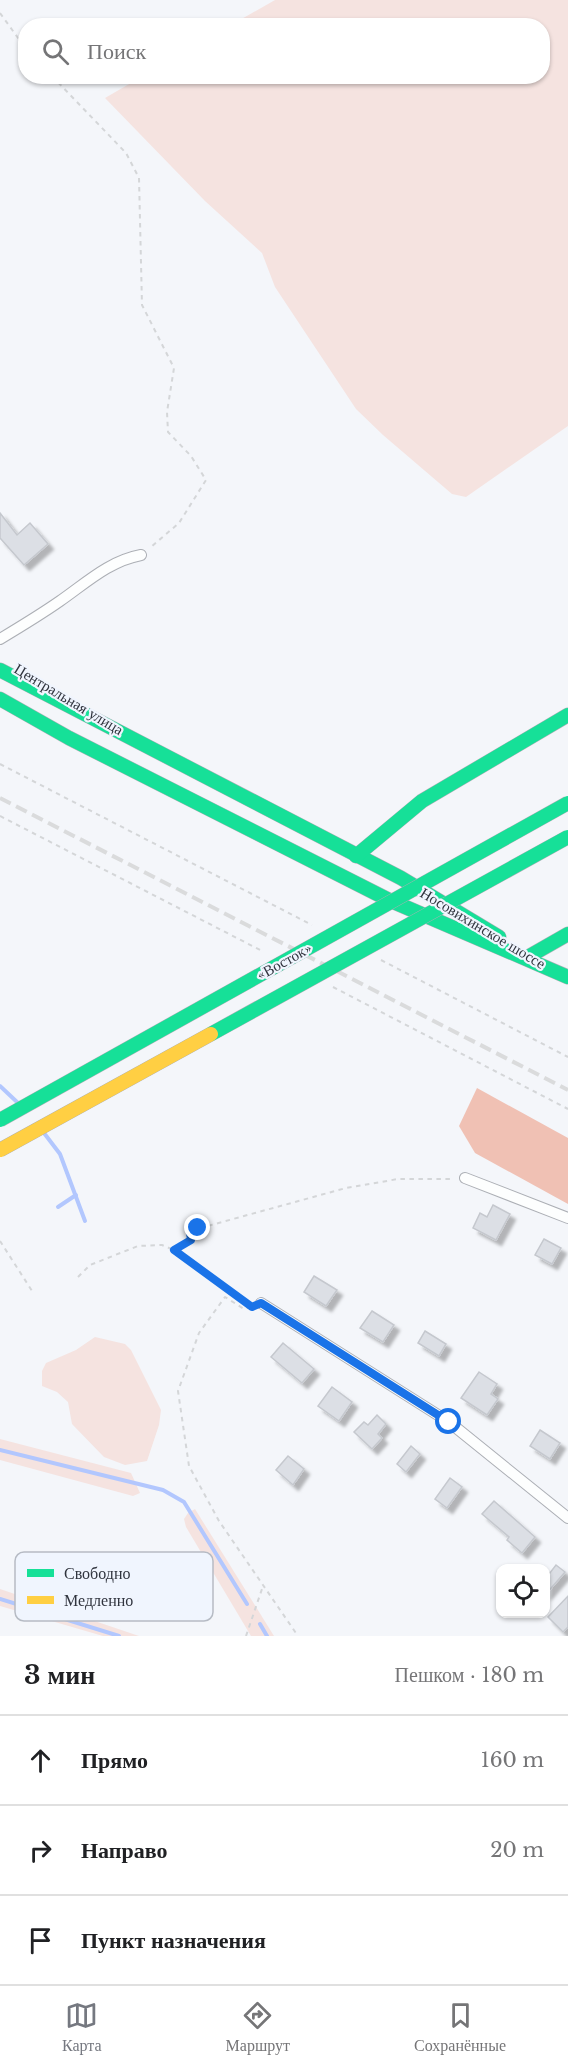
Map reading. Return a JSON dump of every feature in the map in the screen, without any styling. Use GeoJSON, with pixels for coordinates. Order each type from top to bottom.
{"type":"FeatureCollection","features":[{"type":"Feature","properties":{"kind":"main road","name":"Центральная улица"},"geometry":{"type":"LineString","coordinates":[[0,658],[138,741]]}},
{"type":"Feature","properties":{"kind":"main road","name":"Носовихинское шоссе"},"geometry":{"type":"LineString","coordinates":[[0,670],[401,878],[528,957],[568,977]]}},
{"type":"Feature","properties":{"kind":"main road","name":"Носовихинское шоссе"},"geometry":{"type":"LineString","coordinates":[[0,699],[69,738],[389,900],[528,957]]}},
{"type":"Feature","properties":{"kind":"main road"},"geometry":{"type":"LineString","coordinates":[[356,856],[422,801],[568,715]]}},
{"type":"Feature","properties":{"kind":"main road","name":"«Восток»"},"geometry":{"type":"LineString","coordinates":[[0,1120],[568,803]]}},
{"type":"Feature","properties":{"kind":"main road","name":"«Восток»"},"geometry":{"type":"LineString","coordinates":[[0,1150],[568,837]]}},
{"type":"Feature","properties":{"kind":"main road"},"geometry":{"type":"LineString","coordinates":[[528,957],[568,934]]}},
{"type":"Feature","properties":{"kind":"street"},"geometry":{"type":"LineString","coordinates":[[0,639],[58,602],[109,565],[141,555]]}},
{"type":"Feature","properties":{"kind":"street"},"geometry":{"type":"LineString","coordinates":[[465,1178],[568,1218]]}},
{"type":"Feature","properties":{"kind":"street"},"geometry":{"type":"LineString","coordinates":[[261,1303],[449,1422],[568,1518]]}},
{"type":"Feature","properties":{"kind":"path"},"geometry":{"type":"LineString","coordinates":[[0,13],[18,38]]}},
{"type":"Feature","properties":{"kind":"path"},"geometry":{"type":"LineString","coordinates":[[60,84],[126,153],[139,178],[142,305],[174,368],[167,412],[168,432],[190,456],[206,480],[180,523],[141,555]]}},
{"type":"Feature","properties":{"kind":"path"},"geometry":{"type":"LineString","coordinates":[[0,764],[316,927]]}},
{"type":"Feature","properties":{"kind":"path"},"geometry":{"type":"LineString","coordinates":[[379,959],[568,1057]]}},
{"type":"Feature","properties":{"kind":"path"},"geometry":{"type":"LineString","coordinates":[[174,1250],[191,1240],[190,1233],[198,1228],[346,1188],[398,1179],[465,1178]]}},
{"type":"Feature","properties":{"kind":"path"},"geometry":{"type":"LineString","coordinates":[[0,1241],[34,1294]]}},
{"type":"Feature","properties":{"kind":"path"},"geometry":{"type":"LineString","coordinates":[[78,1277],[90,1265],[138,1246],[162,1245],[174,1250],[252,1307],[244,1309],[225,1297],[199,1333],[178,1390],[189,1466],[219,1521],[297,1636]]}},
{"type":"Feature","properties":{"kind":"path"},"geometry":{"type":"LineString","coordinates":[[246,1636],[264,1586]]}},
{"type":"Feature","properties":{"kind":"shaded area"},"geometry":{"type":"Polygon","coordinates":[[[275,0],[568,0],[568,426],[466,497],[452,494],[356,409],[275,287],[262,253],[205,201],[105,98],[129,84],[550,84],[550,18],[243,18],[275,0]]]}},
{"type":"Feature","properties":{"kind":"shaded area"},"geometry":{"type":"Polygon","coordinates":[[[477,1088],[568,1138],[568,1204],[475,1153],[459,1126],[477,1088]]]}},
{"type":"Feature","properties":{"kind":"shaded area"},"geometry":{"type":"Polygon","coordinates":[[[95,1337],[125,1344],[131,1350],[161,1410],[159,1425],[147,1461],[125,1465],[104,1457],[72,1424],[68,1402],[57,1392],[42,1386],[42,1371],[46,1363],[76,1350],[95,1337]]]}},
{"type":"Feature","properties":{"kind":"shaded area"},"geometry":{"type":"Polygon","coordinates":[[[0,1439],[131,1473],[140,1493],[133,1496],[0,1460],[0,1439]]]}},
{"type":"Feature","properties":{"kind":"shaded area"},"geometry":{"type":"Polygon","coordinates":[[[195,1509],[274,1636],[251,1636],[213,1572],[213,1552],[201,1552],[186,1527],[184,1519],[195,1509]]]}},
{"type":"Feature","properties":{"kind":"shaded area"},"geometry":{"type":"Polygon","coordinates":[[[0,1589],[15,1594],[15,1610],[0,1606],[0,1589]]]}},
{"type":"Feature","properties":{"kind":"shaded area"},"geometry":{"type":"Polygon","coordinates":[[[52,1621],[95,1621],[139,1636],[103,1636],[52,1621]]]}},
{"type":"Feature","properties":{"kind":"building"},"geometry":{"type":"Polygon","coordinates":[[[0,513],[17,535],[30,523],[48,544],[24,565],[0,538],[0,513]]]}},
{"type":"Feature","properties":{"kind":"building"},"geometry":{"type":"Polygon","coordinates":[[[493,1205],[510,1214],[496,1240],[473,1228],[480,1213],[487,1217],[493,1205]]]}},
{"type":"Feature","properties":{"kind":"building"},"geometry":{"type":"Polygon","coordinates":[[[544,1239],[561,1248],[552,1264],[535,1255],[544,1239]]]}},
{"type":"Feature","properties":{"kind":"building"},"geometry":{"type":"Polygon","coordinates":[[[314,1276],[337,1290],[326,1306],[304,1292],[314,1276]]]}},
{"type":"Feature","properties":{"kind":"building"},"geometry":{"type":"Polygon","coordinates":[[[372,1311],[394,1325],[383,1342],[360,1328],[372,1311]]]}},
{"type":"Feature","properties":{"kind":"building"},"geometry":{"type":"Polygon","coordinates":[[[425,1331],[446,1344],[439,1356],[418,1343],[425,1331]]]}},
{"type":"Feature","properties":{"kind":"building"},"geometry":{"type":"Polygon","coordinates":[[[283,1343],[314,1369],[302,1383],[271,1357],[283,1343]]]}},
{"type":"Feature","properties":{"kind":"building"},"geometry":{"type":"Polygon","coordinates":[[[479,1372],[497,1384],[491,1394],[498,1399],[487,1415],[461,1398],[479,1372]]]}},
{"type":"Feature","properties":{"kind":"building"},"geometry":{"type":"Polygon","coordinates":[[[332,1387],[352,1402],[339,1421],[318,1406],[332,1387]]]}},
{"type":"Feature","properties":{"kind":"building"},"geometry":{"type":"Polygon","coordinates":[[[377,1415],[386,1424],[378,1434],[382,1438],[372,1449],[354,1432],[364,1422],[368,1425],[377,1415]]]}},
{"type":"Feature","properties":{"kind":"building"},"geometry":{"type":"Polygon","coordinates":[[[540,1430],[560,1443],[550,1459],[530,1446],[540,1430]]]}},
{"type":"Feature","properties":{"kind":"building"},"geometry":{"type":"Polygon","coordinates":[[[411,1446],[420,1454],[406,1472],[397,1464],[411,1446]]]}},
{"type":"Feature","properties":{"kind":"building"},"geometry":{"type":"Polygon","coordinates":[[[288,1456],[304,1469],[293,1485],[276,1470],[288,1456]]]}},
{"type":"Feature","properties":{"kind":"building"},"geometry":{"type":"Polygon","coordinates":[[[450,1478],[462,1487],[447,1508],[435,1499],[450,1478]]]}},
{"type":"Feature","properties":{"kind":"building"},"geometry":{"type":"Polygon","coordinates":[[[494,1501],[535,1537],[522,1553],[507,1540],[509,1537],[482,1514],[494,1501]]]}},
{"type":"Feature","properties":{"kind":"building"},"geometry":{"type":"Polygon","coordinates":[[[556,1565],[565,1572],[550,1589],[550,1573],[556,1565]]]}},
{"type":"Feature","properties":{"kind":"building"},"geometry":{"type":"Polygon","coordinates":[[[568,1596],[568,1627],[563,1632],[549,1618],[568,1596]]]}},
{"type":"Feature","properties":{"kind":"waterway"},"geometry":{"type":"LineString","coordinates":[[0,1086],[17,1102]]}},
{"type":"Feature","properties":{"kind":"waterway"},"geometry":{"type":"LineString","coordinates":[[44,1133],[60,1154],[85,1221]]}},
{"type":"Feature","properties":{"kind":"waterway"},"geometry":{"type":"LineString","coordinates":[[58,1207],[76,1195]]}},
{"type":"Feature","properties":{"kind":"waterway"},"geometry":{"type":"LineString","coordinates":[[0,1450],[163,1490],[184,1502],[247,1604]]}},
{"type":"Feature","properties":{"kind":"waterway"},"geometry":{"type":"LineString","coordinates":[[0,1599],[15,1604]]}},
{"type":"Feature","properties":{"kind":"waterway"},"geometry":{"type":"LineString","coordinates":[[71,1621],[119,1636]]}},
{"type":"Feature","properties":{"kind":"waterway"},"geometry":{"type":"LineString","coordinates":[[260,1624],[267,1636]]}},
{"type":"Feature","properties":{"kind":"railway"},"geometry":{"type":"LineString","coordinates":[[0,798],[568,1090]]}},
{"type":"Feature","properties":{"kind":"traffic: fast"},"geometry":{"type":"LineString","coordinates":[[0,670],[401,878],[499,937]]}},
{"type":"Feature","properties":{"kind":"traffic: fast"},"geometry":{"type":"LineString","coordinates":[[0,699],[69,738],[389,900],[568,977]]}},
{"type":"Feature","properties":{"kind":"traffic: fast"},"geometry":{"type":"LineString","coordinates":[[356,856],[422,801],[568,715]]}},
{"type":"Feature","properties":{"kind":"traffic: fast"},"geometry":{"type":"LineString","coordinates":[[0,1120],[568,803]]}},
{"type":"Feature","properties":{"kind":"traffic: fast"},"geometry":{"type":"LineString","coordinates":[[211,1034],[568,837]]}},
{"type":"Feature","properties":{"kind":"traffic: fast"},"geometry":{"type":"LineString","coordinates":[[526,958],[568,934]]}},
{"type":"Feature","properties":{"kind":"traffic: slow"},"geometry":{"type":"LineString","coordinates":[[0,1150],[211,1034]]}},
{"type":"Feature","properties":{"kind":"route"},"geometry":{"type":"LineString","coordinates":[[198,1228],[190,1233],[191,1240],[174,1250],[252,1307],[261,1303],[449,1422]]}}]}
